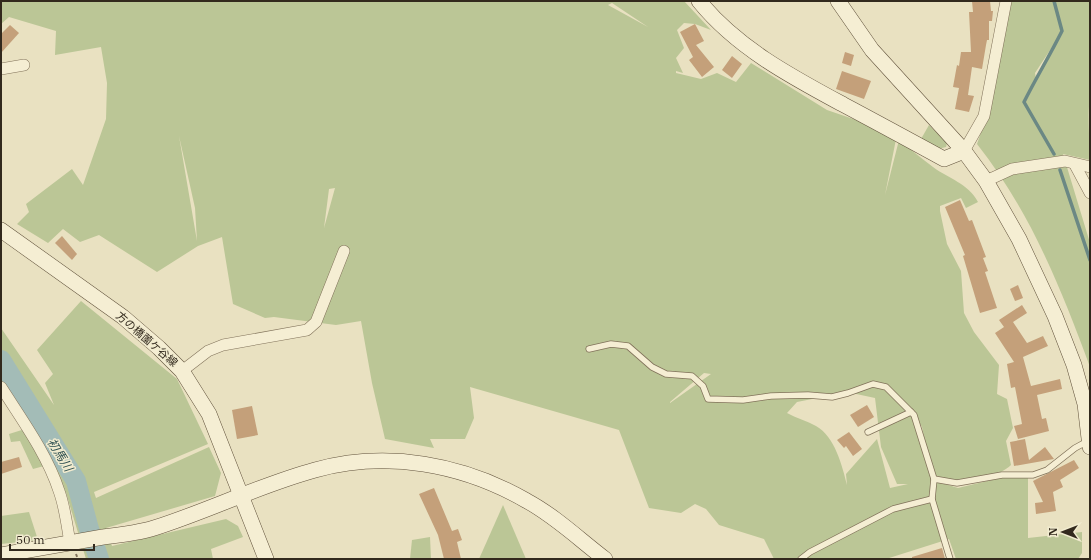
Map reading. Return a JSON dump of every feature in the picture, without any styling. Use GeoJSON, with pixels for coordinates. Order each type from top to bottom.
{"type":"FeatureCollection","features":[{"type":"Feature","properties":{"kind":"street"},"geometry":{"type":"LineString","coordinates":[[699,1],[727,30],[777,68],[944,159],[964,151],[984,116],[1006,1]]}},
{"type":"Feature","properties":{"kind":"street"},"geometry":{"type":"LineString","coordinates":[[838,1],[872,50],[964,151],[986,181],[1019,239],[1055,316],[1074,365],[1085,404],[1090,444]]}},
{"type":"Feature","properties":{"kind":"street"},"geometry":{"type":"LineString","coordinates":[[1,69],[24,64]]}},
{"type":"Feature","properties":{"kind":"street"},"geometry":{"type":"LineString","coordinates":[[986,181],[1012,168],[1064,161],[1075,165],[1090,167]]}},
{"type":"Feature","properties":{"kind":"street"},"geometry":{"type":"LineString","coordinates":[[1075,165],[1090,193]]}},
{"type":"Feature","properties":{"kind":"street","name":"方の橋薗ケ谷線"},"geometry":{"type":"LineString","coordinates":[[1,230],[123,317],[160,348],[182,371],[209,414],[266,559]]}},
{"type":"Feature","properties":{"kind":"street"},"geometry":{"type":"LineString","coordinates":[[182,371],[208,351],[223,345],[307,330],[316,322],[344,251]]}},
{"type":"Feature","properties":{"kind":"street"},"geometry":{"type":"LineString","coordinates":[[1,387],[26,426],[50,470],[60,492],[73,542]]}},
{"type":"Feature","properties":{"kind":"street"},"geometry":{"type":"LineString","coordinates":[[1,555],[152,529],[295,476],[339,464],[379,461],[431,464],[475,476],[500,486],[527,501],[605,559]]}},
{"type":"Feature","properties":{"kind":"lane"},"geometry":{"type":"LineString","coordinates":[[589,349],[611,344],[628,346],[652,366],[666,374],[692,376],[702,386],[708,399],[743,400],[771,396],[808,395],[832,397],[848,394],[872,384],[886,387],[914,415],[934,480],[932,499],[950,559]]}},
{"type":"Feature","properties":{"kind":"lane"},"geometry":{"type":"LineString","coordinates":[[868,432],[911,412]]}},
{"type":"Feature","properties":{"kind":"lane"},"geometry":{"type":"LineString","coordinates":[[934,480],[957,483],[1002,475],[1033,475],[1047,470],[1075,448],[1090,444]]}},
{"type":"Feature","properties":{"kind":"lane"},"geometry":{"type":"LineString","coordinates":[[801,559],[810,552],[893,509],[932,499]]}},
{"type":"Feature","properties":{"kind":"green space"},"geometry":{"type":"Polygon","coordinates":[[[1,1],[684,1],[711,30],[695,24],[684,23],[677,30],[684,48],[676,58],[683,73],[676,71],[676,73],[701,79],[717,73],[736,82],[751,63],[827,110],[897,134],[885,195],[899,140],[933,167],[964,186],[974,196],[978,202],[966,208],[961,198],[940,206],[940,211],[947,244],[961,271],[964,313],[974,332],[999,365],[997,394],[1007,399],[1013,428],[1006,441],[1011,465],[997,474],[969,482],[951,482],[939,479],[932,474],[932,480],[958,488],[1004,477],[1028,478],[1028,538],[1082,532],[1082,553],[1078,559],[956,559],[949,539],[886,559],[774,559],[764,539],[719,525],[706,509],[695,504],[681,513],[649,508],[619,430],[470,387],[474,418],[465,439],[430,439],[434,448],[385,439],[372,383],[361,321],[336,325],[274,317],[265,318],[233,304],[222,237],[198,246],[157,272],[99,235],[80,242],[63,229],[48,243],[17,224],[29,212],[26,204],[72,169],[83,185],[106,119],[107,83],[101,47],[55,55],[56,31],[9,17],[1,24],[1,1]],[[612,3],[608,5],[648,27],[612,3]],[[179,136],[197,241],[195,208],[179,136]],[[335,188],[329,189],[324,228],[335,188]],[[704,373],[670,403],[711,374],[704,373]],[[847,392],[797,402],[787,413],[816,426],[828,437],[837,452],[847,485],[846,474],[877,439],[890,488],[908,484],[897,484],[881,447],[875,398],[847,392]],[[915,416],[930,467],[922,427],[915,416]]]}},
{"type":"Feature","properties":{"kind":"green space"},"geometry":{"type":"Polygon","coordinates":[[[1011,1],[1090,1],[1090,160],[1063,154],[1090,243],[1090,367],[1068,308],[1028,223],[1013,196],[977,144],[985,121],[1011,1]],[[1058,38],[1035,73],[1036,79],[1058,38]]]}},
{"type":"Feature","properties":{"kind":"green space"},"geometry":{"type":"Polygon","coordinates":[[[929,125],[947,143],[946,147],[938,149],[921,139],[929,125]]]}},
{"type":"Feature","properties":{"kind":"green space"},"geometry":{"type":"Polygon","coordinates":[[[81,301],[177,379],[208,444],[94,492],[96,498],[209,447],[221,473],[215,496],[106,528],[112,546],[226,519],[238,526],[243,537],[211,549],[213,559],[86,559],[66,493],[1,382],[1,328],[54,405],[45,383],[53,374],[37,350],[81,301]]]}},
{"type":"Feature","properties":{"kind":"green space"},"geometry":{"type":"Polygon","coordinates":[[[25,429],[44,466],[33,469],[20,441],[11,442],[9,434],[25,429]]]}},
{"type":"Feature","properties":{"kind":"green space"},"geometry":{"type":"Polygon","coordinates":[[[503,505],[526,559],[479,559],[503,505]]]}},
{"type":"Feature","properties":{"kind":"green space"},"geometry":{"type":"Polygon","coordinates":[[[29,512],[38,540],[1,544],[1,516],[29,512]]]}},
{"type":"Feature","properties":{"kind":"green space"},"geometry":{"type":"Polygon","coordinates":[[[430,537],[431,559],[410,559],[412,540],[430,537]]]}},
{"type":"Feature","properties":{"kind":"building"},"geometry":{"type":"Polygon","coordinates":[[[972,1],[990,1],[991,11],[993,11],[992,21],[989,21],[989,40],[987,40],[982,69],[972,67],[968,95],[974,96],[969,112],[955,109],[959,88],[953,87],[961,52],[971,52],[969,12],[973,12],[972,1]]]}},
{"type":"Feature","properties":{"kind":"building"},"geometry":{"type":"Polygon","coordinates":[[[695,24],[704,41],[696,45],[714,67],[702,77],[689,60],[693,57],[680,32],[695,24]]]}},
{"type":"Feature","properties":{"kind":"building"},"geometry":{"type":"Polygon","coordinates":[[[10,25],[19,33],[1,53],[1,34],[10,25]]]}},
{"type":"Feature","properties":{"kind":"building"},"geometry":{"type":"Polygon","coordinates":[[[845,52],[854,55],[851,66],[842,63],[845,52]]]}},
{"type":"Feature","properties":{"kind":"building"},"geometry":{"type":"Polygon","coordinates":[[[732,56],[742,64],[732,78],[722,70],[732,56]]]}},
{"type":"Feature","properties":{"kind":"building"},"geometry":{"type":"Polygon","coordinates":[[[842,71],[871,81],[864,99],[836,89],[842,71]]]}},
{"type":"Feature","properties":{"kind":"building"},"geometry":{"type":"Polygon","coordinates":[[[960,200],[969,221],[972,220],[986,257],[983,258],[988,271],[985,272],[997,308],[980,313],[963,256],[965,255],[945,207],[960,200]]]}},
{"type":"Feature","properties":{"kind":"building"},"geometry":{"type":"Polygon","coordinates":[[[62,236],[77,254],[72,260],[55,243],[62,236]]]}},
{"type":"Feature","properties":{"kind":"building"},"geometry":{"type":"Polygon","coordinates":[[[1018,285],[1023,298],[1015,301],[1010,289],[1018,285]]]}},
{"type":"Feature","properties":{"kind":"building"},"geometry":{"type":"Polygon","coordinates":[[[1022,305],[1027,313],[1013,322],[1027,343],[1043,336],[1048,346],[1023,357],[1031,386],[1060,379],[1062,389],[1037,395],[1042,419],[1046,418],[1049,431],[1018,439],[1014,426],[1022,424],[1015,387],[1011,388],[1007,364],[1014,362],[995,333],[1004,327],[999,320],[1022,305]]]}},
{"type":"Feature","properties":{"kind":"building"},"geometry":{"type":"Polygon","coordinates":[[[867,405],[874,417],[858,427],[850,415],[867,405]]]}},
{"type":"Feature","properties":{"kind":"building"},"geometry":{"type":"Polygon","coordinates":[[[252,406],[258,435],[237,439],[232,410],[252,406]]]}},
{"type":"Feature","properties":{"kind":"building"},"geometry":{"type":"Polygon","coordinates":[[[849,432],[862,449],[853,456],[846,446],[844,448],[837,440],[849,432]]]}},
{"type":"Feature","properties":{"kind":"building"},"geometry":{"type":"Polygon","coordinates":[[[1025,439],[1029,460],[1045,447],[1054,459],[1014,466],[1010,442],[1025,439]]]}},
{"type":"Feature","properties":{"kind":"building"},"geometry":{"type":"Polygon","coordinates":[[[19,457],[22,467],[1,474],[1,462],[19,457]]]}},
{"type":"Feature","properties":{"kind":"building"},"geometry":{"type":"Polygon","coordinates":[[[1074,460],[1079,468],[1060,480],[1063,487],[1053,492],[1056,511],[1036,514],[1035,503],[1043,502],[1033,481],[1074,460]]]}},
{"type":"Feature","properties":{"kind":"building"},"geometry":{"type":"Polygon","coordinates":[[[434,488],[452,531],[458,529],[462,540],[457,542],[461,559],[444,559],[438,535],[419,494],[434,488]]]}},
{"type":"Feature","properties":{"kind":"building"},"geometry":{"type":"Polygon","coordinates":[[[942,548],[945,559],[912,559],[912,557],[942,548]]]}},
{"type":"Feature","properties":{"kind":"waterway"},"geometry":{"type":"LineString","coordinates":[[1054,1],[1062,31],[1024,102],[1054,154]]}},
{"type":"Feature","properties":{"kind":"waterway"},"geometry":{"type":"LineString","coordinates":[[1060,170],[1090,260]]}},
{"type":"Feature","properties":{"kind":"waterway","name":"初馬川"},"geometry":{"type":"LineString","coordinates":[[1,360],[76,481],[99,559]]}}]}
